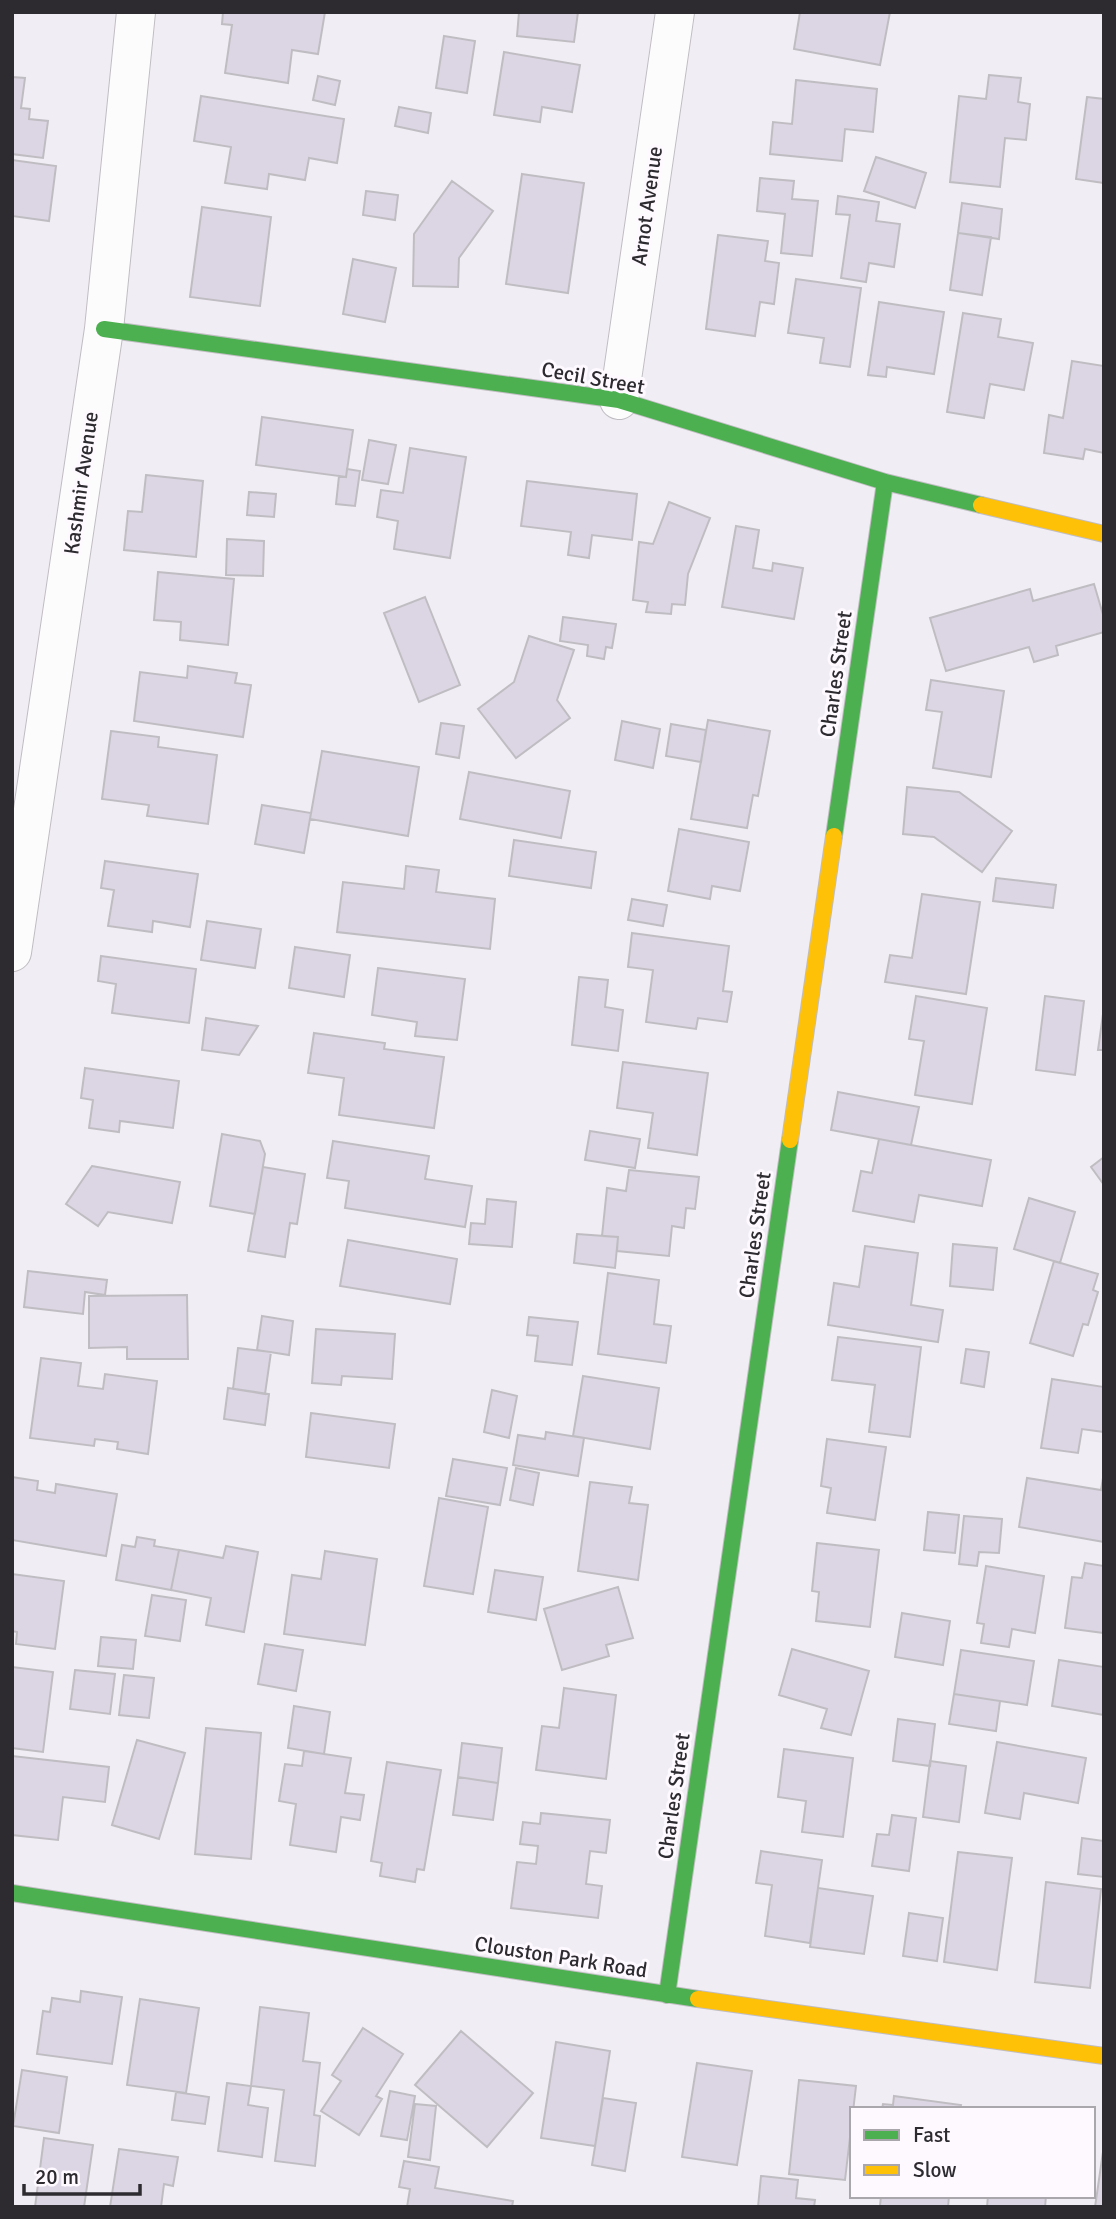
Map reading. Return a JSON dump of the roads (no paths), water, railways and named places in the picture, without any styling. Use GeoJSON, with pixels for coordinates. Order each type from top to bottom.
{"type":"FeatureCollection","features":[{"type":"Feature","properties":{"kind":"street","name":"Kashmir Avenue"},"geometry":{"type":"LineString","coordinates":[[12,952],[104,329],[136,12]]}},
{"type":"Feature","properties":{"kind":"street","name":"Arnot Avenue"},"geometry":{"type":"LineString","coordinates":[[619,400],[675,12]]}},
{"type":"Feature","properties":{"kind":"street","name":"Cecil Street"},"geometry":{"type":"LineString","coordinates":[[104,329],[619,400],[885,482],[1104,534]]}},
{"type":"Feature","properties":{"kind":"street","name":"Charles Street"},"geometry":{"type":"LineString","coordinates":[[667,1995],[885,482]]}},
{"type":"Feature","properties":{"kind":"street","name":"Clouston Park Road"},"geometry":{"type":"LineString","coordinates":[[12,1893],[667,1995],[1104,2056]]}}]}
